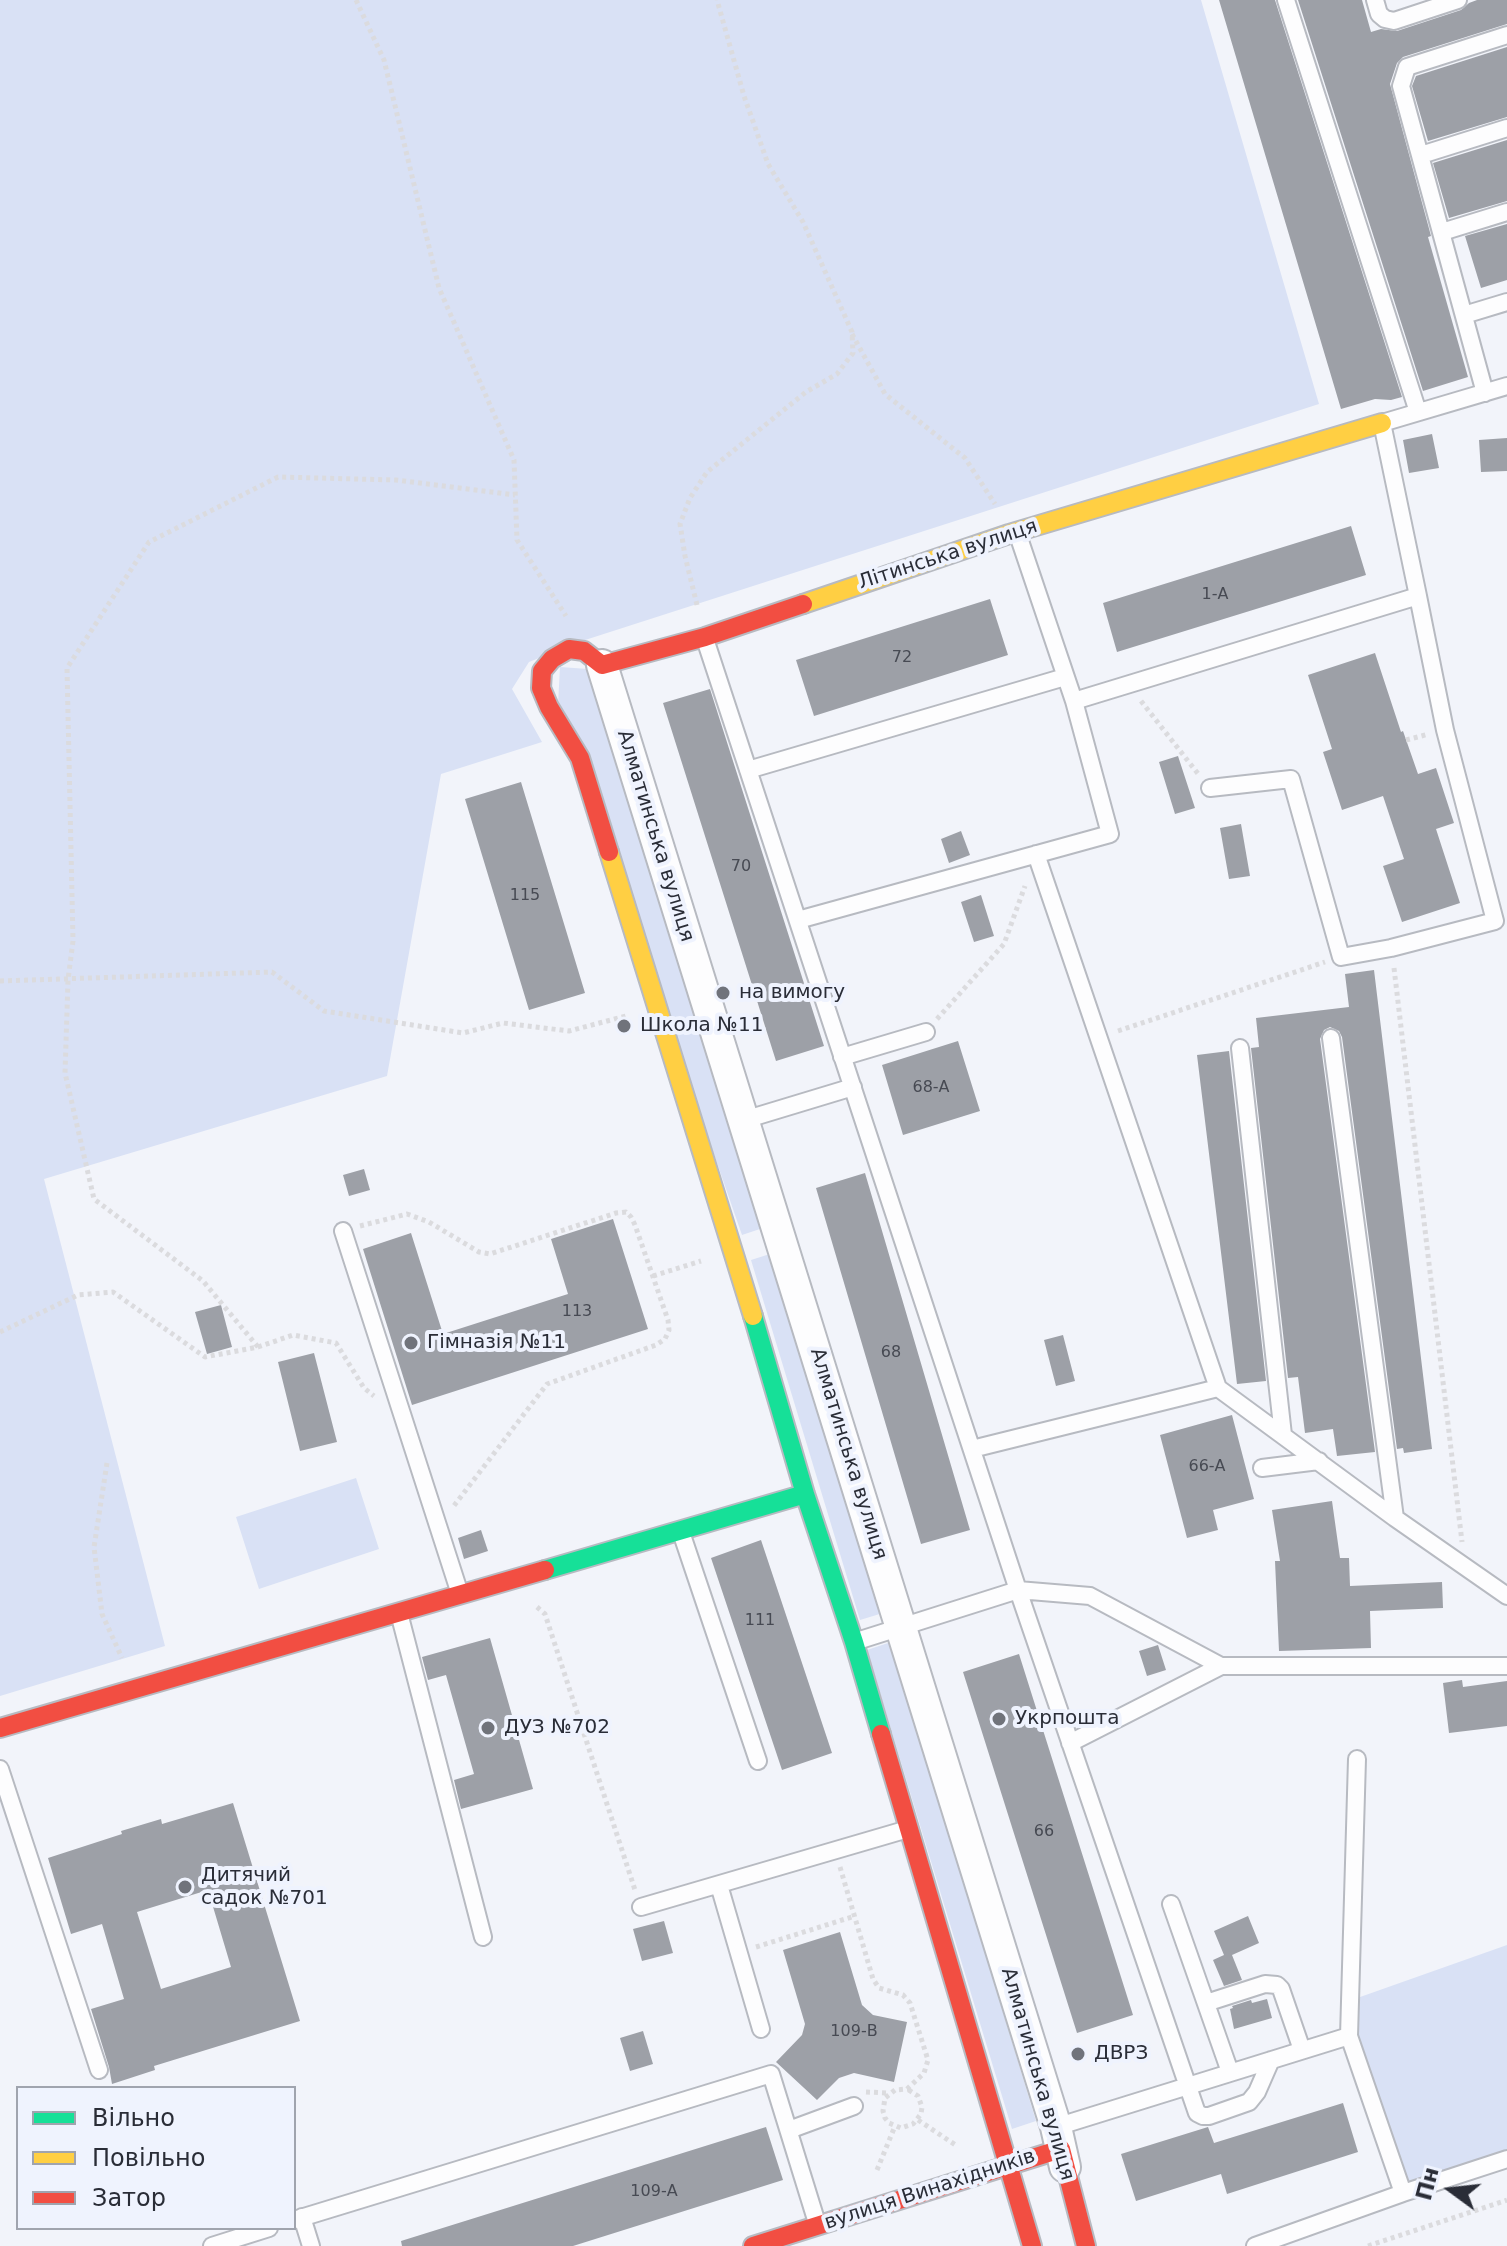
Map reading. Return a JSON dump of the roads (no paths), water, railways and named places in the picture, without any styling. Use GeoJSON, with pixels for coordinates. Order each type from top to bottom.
{"type":"FeatureCollection","features":[{"type":"Feature","properties":{"kind":"street","name":"Літинська вулиця"},"geometry":{"type":"LineString","coordinates":[[602,665],[705,637],[1013,533],[1382,423]]}},
{"type":"Feature","properties":{"kind":"street"},"geometry":{"type":"LineString","coordinates":[[602,665],[584,651],[569,649],[552,659],[542,671],[541,688],[580,758],[730,1237],[805,1494],[854,1642],[1032,2246]]}},
{"type":"Feature","properties":{"kind":"street","name":"Алматинська вулиця"},"geometry":{"type":"LineString","coordinates":[[602,665],[902,1628],[1058,2138],[1086,2246]]}},
{"type":"Feature","properties":{"kind":"street"},"geometry":{"type":"LineString","coordinates":[[0,1728],[805,1494]]}},
{"type":"Feature","properties":{"kind":"street","name":"вулиця Винахідників"},"geometry":{"type":"LineString","coordinates":[[753,2246],[1009,2164],[1058,2138]]}},
{"type":"Feature","properties":{"kind":"lane"},"geometry":{"type":"LineString","coordinates":[[1286,0],[1418,412]]}},
{"type":"Feature","properties":{"kind":"lane"},"geometry":{"type":"LineString","coordinates":[[1375,0],[1379,14],[1394,21],[1458,0]]}},
{"type":"Feature","properties":{"kind":"lane"},"geometry":{"type":"LineString","coordinates":[[1485,393],[1401,86],[1407,67],[1507,35]]}},
{"type":"Feature","properties":{"kind":"lane"},"geometry":{"type":"LineString","coordinates":[[1421,155],[1507,128]]}},
{"type":"Feature","properties":{"kind":"lane"},"geometry":{"type":"LineString","coordinates":[[1442,232],[1507,212]]}},
{"type":"Feature","properties":{"kind":"lane"},"geometry":{"type":"LineString","coordinates":[[1464,315],[1507,302]]}},
{"type":"Feature","properties":{"kind":"lane"},"geometry":{"type":"LineString","coordinates":[[1210,788],[1291,779],[1341,957],[1391,948],[1495,921],[1445,730],[1382,423],[1507,386]]}},
{"type":"Feature","properties":{"kind":"lane"},"geometry":{"type":"LineString","coordinates":[[798,920],[1110,834],[1074,701],[1013,533]]}},
{"type":"Feature","properties":{"kind":"lane"},"geometry":{"type":"LineString","coordinates":[[1074,701],[1418,596]]}},
{"type":"Feature","properties":{"kind":"lane"},"geometry":{"type":"LineString","coordinates":[[705,637],[1018,1590],[1197,2113],[1209,2116],[1249,2102],[1257,2092],[1271,2060]]}},
{"type":"Feature","properties":{"kind":"lane"},"geometry":{"type":"LineString","coordinates":[[748,770],[1065,677]]}},
{"type":"Feature","properties":{"kind":"lane"},"geometry":{"type":"LineString","coordinates":[[1036,854],[1218,1388],[1507,1596]]}},
{"type":"Feature","properties":{"kind":"lane"},"geometry":{"type":"LineString","coordinates":[[842,1057],[926,1032]]}},
{"type":"Feature","properties":{"kind":"lane"},"geometry":{"type":"LineString","coordinates":[[1331,1038],[1395,1518]]}},
{"type":"Feature","properties":{"kind":"lane"},"geometry":{"type":"LineString","coordinates":[[1240,1048],[1283,1435]]}},
{"type":"Feature","properties":{"kind":"lane"},"geometry":{"type":"LineString","coordinates":[[744,1120],[853,1087]]}},
{"type":"Feature","properties":{"kind":"lane"},"geometry":{"type":"LineString","coordinates":[[343,1231],[460,1594]]}},
{"type":"Feature","properties":{"kind":"lane"},"geometry":{"type":"LineString","coordinates":[[972,1449],[1218,1388]]}},
{"type":"Feature","properties":{"kind":"lane"},"geometry":{"type":"LineString","coordinates":[[1262,1468],[1319,1461]]}},
{"type":"Feature","properties":{"kind":"lane"},"geometry":{"type":"LineString","coordinates":[[681,1530],[758,1761]]}},
{"type":"Feature","properties":{"kind":"lane"},"geometry":{"type":"LineString","coordinates":[[854,1642],[1018,1590],[1090,1596],[1221,1666]]}},
{"type":"Feature","properties":{"kind":"lane"},"geometry":{"type":"LineString","coordinates":[[399,1612],[483,1937]]}},
{"type":"Feature","properties":{"kind":"lane"},"geometry":{"type":"LineString","coordinates":[[1070,1743],[1221,1666],[1507,1666]]}},
{"type":"Feature","properties":{"kind":"lane"},"geometry":{"type":"LineString","coordinates":[[1357,1759],[1349,2036],[1403,2193]]}},
{"type":"Feature","properties":{"kind":"lane"},"geometry":{"type":"LineString","coordinates":[[0,1769],[99,2070]]}},
{"type":"Feature","properties":{"kind":"lane"},"geometry":{"type":"LineString","coordinates":[[641,1907],[910,1829]]}},
{"type":"Feature","properties":{"kind":"lane"},"geometry":{"type":"LineString","coordinates":[[719,1885],[761,2029]]}},
{"type":"Feature","properties":{"kind":"lane"},"geometry":{"type":"LineString","coordinates":[[1171,1904],[1230,2072]]}},
{"type":"Feature","properties":{"kind":"lane"},"geometry":{"type":"LineString","coordinates":[[1206,2003],[1265,1984],[1277,1985],[1302,2050]]}},
{"type":"Feature","properties":{"kind":"lane"},"geometry":{"type":"LineString","coordinates":[[1058,2138],[1187,2085],[1349,2036]]}},
{"type":"Feature","properties":{"kind":"lane"},"geometry":{"type":"LineString","coordinates":[[311,2246],[298,2218],[771,2074],[817,2225]]}},
{"type":"Feature","properties":{"kind":"lane"},"geometry":{"type":"LineString","coordinates":[[789,2130],[854,2106]]}},
{"type":"Feature","properties":{"kind":"lane"},"geometry":{"type":"LineString","coordinates":[[1255,2246],[1507,2159]]}},
{"type":"Feature","properties":{"kind":"lane"},"geometry":{"type":"LineString","coordinates":[[212,2246],[263,2230]]}},
{"type":"Feature","properties":{"kind":"place","name":"на вимогу"},"geometry":{"type":"Point","coordinates":[723,993]}},
{"type":"Feature","properties":{"kind":"place","name":"Школа №11"},"geometry":{"type":"Point","coordinates":[624,1026]}},
{"type":"Feature","properties":{"kind":"place","name":"Гімназія №11"},"geometry":{"type":"Point","coordinates":[411,1343]}},
{"type":"Feature","properties":{"kind":"place","name":"Укрпошта"},"geometry":{"type":"Point","coordinates":[999,1719]}},
{"type":"Feature","properties":{"kind":"place","name":"ДУЗ №702"},"geometry":{"type":"Point","coordinates":[488,1728]}},
{"type":"Feature","properties":{"kind":"place","name":"Дитячий садок №701"},"geometry":{"type":"Point","coordinates":[185,1887]}},
{"type":"Feature","properties":{"kind":"place","name":"ДВРЗ"},"geometry":{"type":"Point","coordinates":[1078,2054]}}]}
